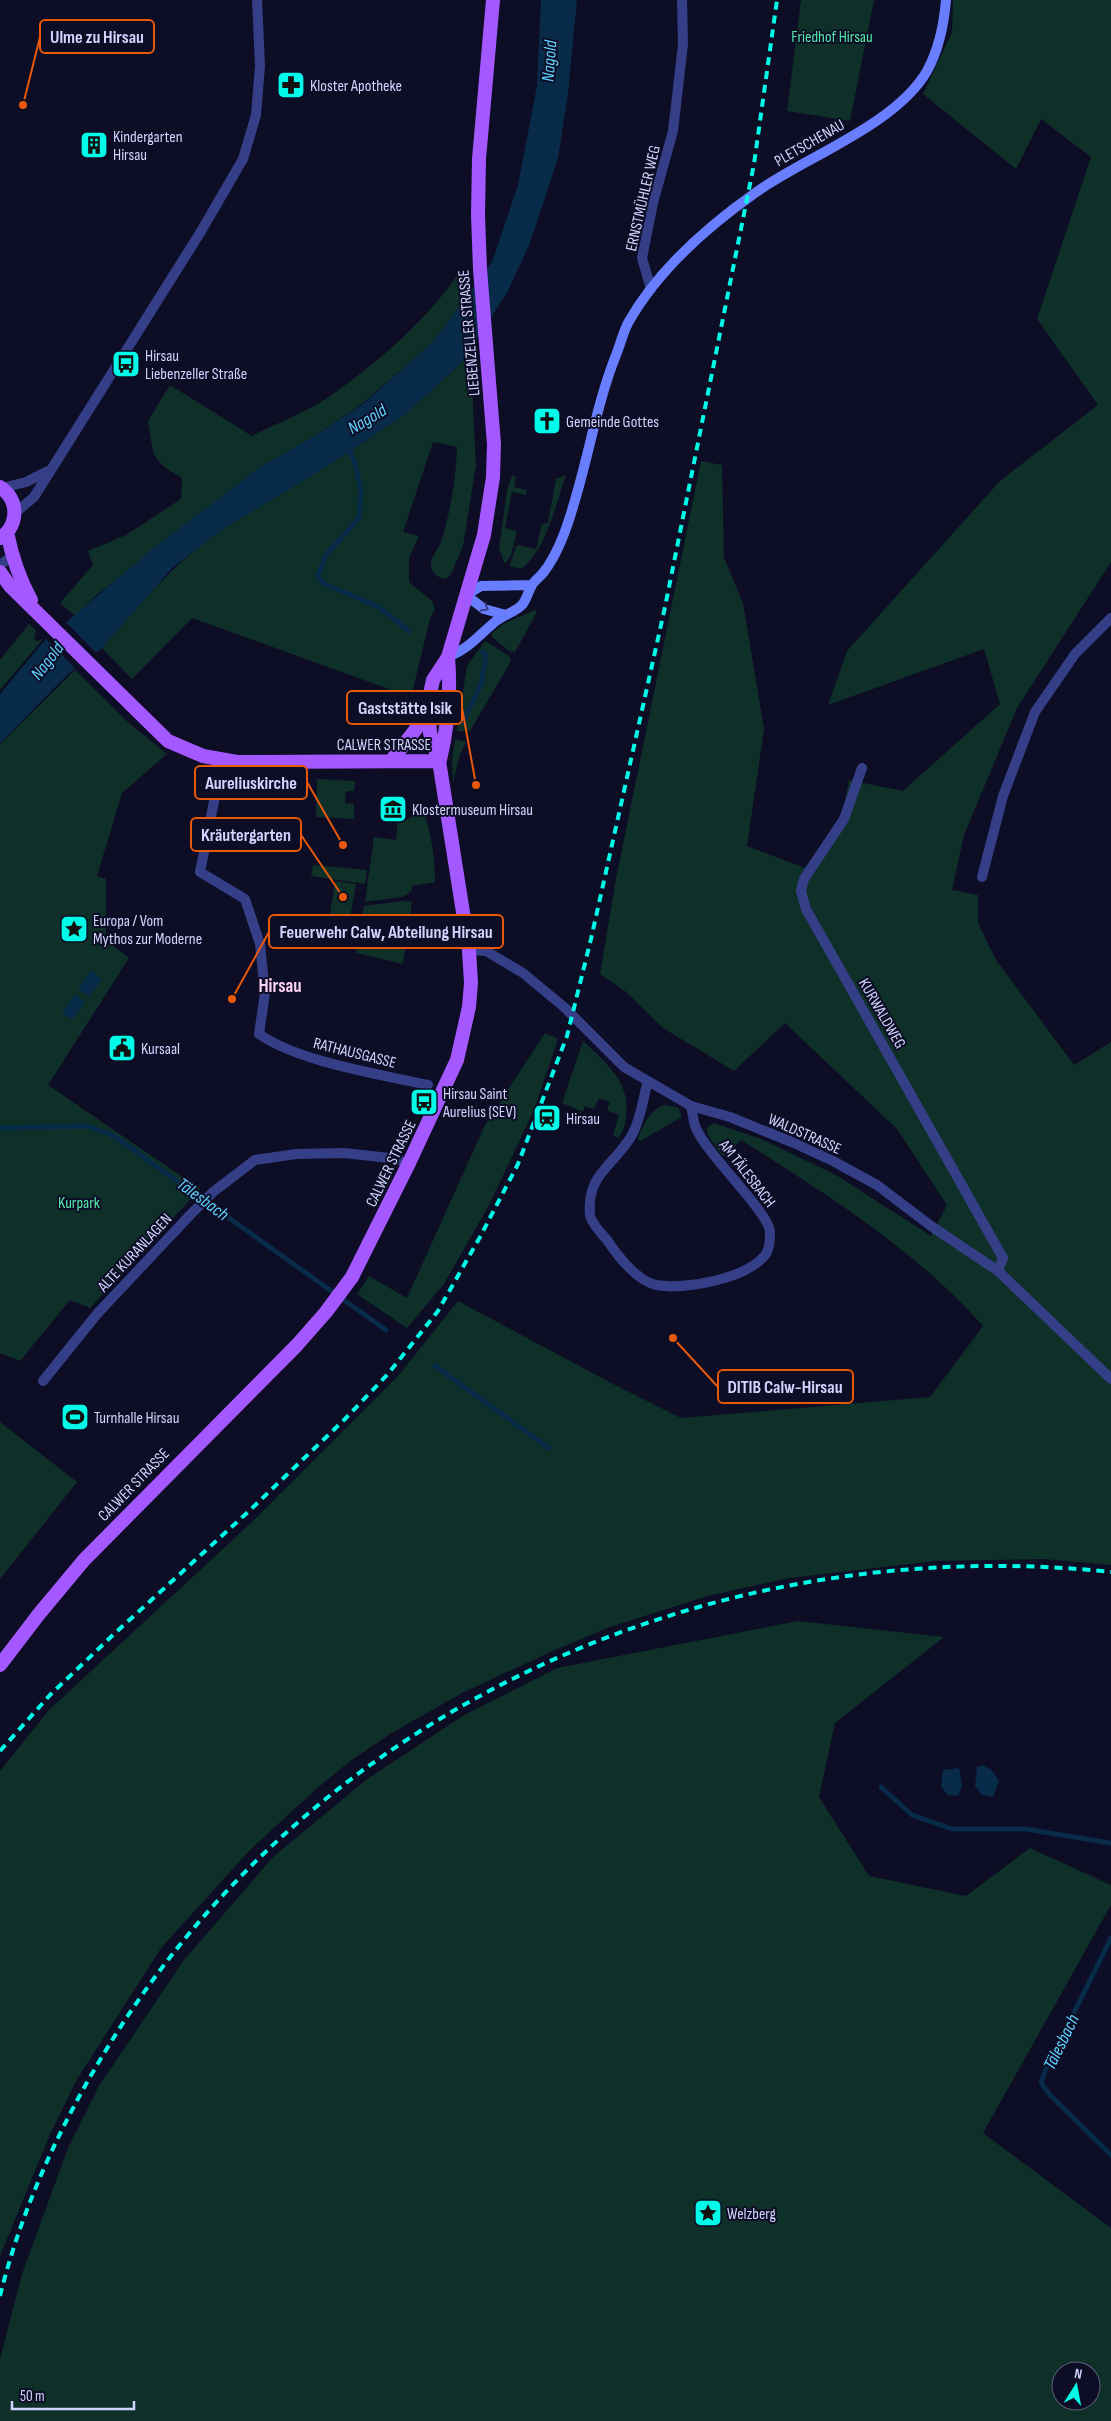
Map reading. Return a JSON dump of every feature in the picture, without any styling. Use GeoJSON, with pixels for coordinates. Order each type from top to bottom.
{"type":"FeatureCollection","features":[{"type":"Feature","properties":{"kind":"main road","name":"LIEBENZELLER STRASSE"},"geometry":{"type":"LineString","coordinates":[[440,761],[430,732],[428,703],[433,680],[448,657],[484,536],[493,477],[494,444],[480,269],[478,215],[479,159],[493,0]]}},
{"type":"Feature","properties":{"kind":"main road","name":"PLETSCHENAU"},"geometry":{"type":"LineString","coordinates":[[651,289],[682,253],[741,203],[785,173],[886,114],[906,98],[926,72],[937,46],[944,21],[946,0]]}},
{"type":"Feature","properties":{"kind":"main road"},"geometry":{"type":"LineString","coordinates":[[448,657],[474,643],[506,615],[520,607],[532,585],[544,572],[564,534],[605,382],[628,324],[651,289]]}},
{"type":"Feature","properties":{"kind":"main road"},"geometry":{"type":"LineString","coordinates":[[1,487],[11,499],[15,512],[4,535]]}},
{"type":"Feature","properties":{"kind":"main road","name":"CALWER STRASSE"},"geometry":{"type":"LineString","coordinates":[[4,535],[19,578],[38,612]]}},
{"type":"Feature","properties":{"kind":"main road","name":"CALWER STRASSE"},"geometry":{"type":"LineString","coordinates":[[0,572],[10,586],[168,741],[203,756],[222,760],[440,761],[469,950],[469,1007],[459,1052],[444,1090],[352,1277],[326,1312],[297,1345],[84,1560],[0,1665]]}},
{"type":"Feature","properties":{"kind":"main road"},"geometry":{"type":"LineString","coordinates":[[506,615],[484,609],[466,595],[481,586],[532,585]]}},
{"type":"Feature","properties":{"kind":"main road","name":"LIEBENZELLER STRASSE"},"geometry":{"type":"LineString","coordinates":[[440,761],[446,734],[450,681],[448,657]]}},
{"type":"Feature","properties":{"kind":"main road"},"geometry":{"type":"LineString","coordinates":[[391,761],[416,729],[428,703]]}},
{"type":"Feature","properties":{"kind":"street"},"geometry":{"type":"LineString","coordinates":[[15,512],[34,497],[200,233],[243,159],[256,115],[260,66],[257,0]]}},
{"type":"Feature","properties":{"kind":"street","name":"ERNSTMÜHLER WEG"},"geometry":{"type":"LineString","coordinates":[[651,289],[642,258],[653,203],[673,131],[683,44],[682,0]]}},
{"type":"Feature","properties":{"kind":"street"},"geometry":{"type":"LineString","coordinates":[[1,487],[26,482],[51,469]]}},
{"type":"Feature","properties":{"kind":"street"},"geometry":{"type":"LineString","coordinates":[[0,565],[12,556]]}},
{"type":"Feature","properties":{"kind":"street"},"geometry":{"type":"LineString","coordinates":[[982,877],[1003,796],[1035,712],[1075,654],[1111,618]]}},
{"type":"Feature","properties":{"kind":"street","name":"RATHAUSGASSE"},"geometry":{"type":"LineString","coordinates":[[222,760],[200,872],[245,899],[260,944],[265,993],[258,1034],[275,1045],[334,1063],[428,1085]]}},
{"type":"Feature","properties":{"kind":"street","name":"KURWALDWEG"},"geometry":{"type":"LineString","coordinates":[[862,768],[844,819],[807,872],[801,891],[806,909],[1003,1258],[998,1271]]}},
{"type":"Feature","properties":{"kind":"street","name":"WALDSTRASSE"},"geometry":{"type":"LineString","coordinates":[[469,950],[486,951],[523,973],[564,1007],[624,1067],[691,1106],[730,1117],[833,1161],[877,1185],[931,1226],[998,1271],[1111,1379]]}},
{"type":"Feature","properties":{"kind":"street","name":"AM TÄLESBACH"},"geometry":{"type":"LineString","coordinates":[[648,1080],[633,1132],[620,1154],[597,1177],[591,1193],[590,1217],[619,1258],[635,1272],[655,1285],[686,1285],[746,1271],[766,1254],[769,1245],[768,1222],[721,1165],[696,1128],[691,1106]]}},
{"type":"Feature","properties":{"kind":"street","name":"ALTE KURANLAGEN"},"geometry":{"type":"LineString","coordinates":[[43,1381],[97,1314],[196,1209],[213,1192],[256,1160],[296,1154],[344,1154],[389,1158],[409,1163]]}},
{"type":"Feature","properties":{"kind":"green space","name":"Friedhof Hirsau"},"geometry":{"type":"Polygon","coordinates":[[[801,0],[874,0],[850,121],[787,111],[801,0]]]}},
{"type":"Feature","properties":{"kind":"green space"},"geometry":{"type":"Polygon","coordinates":[[[953,0],[1111,0],[1111,562],[1017,708],[964,835],[952,890],[978,895],[978,923],[996,960],[1074,1065],[1111,1042],[1111,1565],[1044,1559],[935,1561],[789,1578],[708,1596],[610,1627],[555,1650],[462,1693],[390,1734],[349,1762],[315,1790],[250,1850],[161,1948],[76,2081],[49,2137],[0,2256],[0,1771],[49,1710],[252,1522],[398,1376],[458,1301],[681,1418],[930,1397],[983,1326],[957,1299],[900,1248],[837,1202],[741,1140],[723,1157],[708,1135],[707,1128],[714,1123],[761,1139],[836,1175],[931,1236],[947,1205],[897,1129],[785,1023],[734,1071],[663,1028],[625,991],[600,974],[616,879],[701,461],[722,465],[724,558],[743,603],[764,729],[747,846],[805,868],[842,814],[849,780],[903,791],[1000,704],[984,649],[828,705],[847,651],[1000,481],[1098,405],[1037,319],[1091,157],[1041,119],[1016,169],[923,94],[952,32],[953,0]]]}},
{"type":"Feature","properties":{"kind":"green space"},"geometry":{"type":"Polygon","coordinates":[[[461,270],[466,298],[433,342],[363,403],[313,437],[263,465],[94,597],[75,616],[60,603],[93,565],[88,551],[126,535],[181,499],[182,478],[164,466],[155,456],[148,421],[170,385],[252,436],[321,402],[366,369],[402,339],[433,306],[461,270]]]}},
{"type":"Feature","properties":{"kind":"green space"},"geometry":{"type":"Polygon","coordinates":[[[470,351],[476,465],[463,546],[451,574],[446,579],[440,577],[434,572],[431,564],[432,558],[441,542],[448,516],[456,470],[457,447],[433,442],[403,532],[419,536],[409,558],[409,582],[432,601],[435,609],[430,619],[411,697],[192,618],[132,679],[102,648],[157,586],[203,544],[247,513],[330,464],[383,429],[433,389],[470,351]]]}},
{"type":"Feature","properties":{"kind":"green space"},"geometry":{"type":"Polygon","coordinates":[[[566,475],[549,526],[537,551],[521,569],[509,566],[517,545],[536,549],[542,524],[548,523],[556,479],[566,475]]]}},
{"type":"Feature","properties":{"kind":"green space"},"geometry":{"type":"Polygon","coordinates":[[[512,476],[516,477],[514,487],[527,490],[526,495],[512,492],[505,528],[517,531],[511,555],[505,564],[499,548],[507,491],[512,476]]]}},
{"type":"Feature","properties":{"kind":"green space"},"geometry":{"type":"Polygon","coordinates":[[[535,610],[537,612],[515,652],[509,651],[492,637],[492,633],[503,624],[535,610]]]}},
{"type":"Feature","properties":{"kind":"green space"},"geometry":{"type":"Polygon","coordinates":[[[29,624],[36,630],[34,639],[36,641],[43,639],[0,690],[0,660],[29,624]]]}},
{"type":"Feature","properties":{"kind":"green space"},"geometry":{"type":"Polygon","coordinates":[[[485,641],[509,656],[511,661],[470,731],[457,731],[467,666],[485,641]]]}},
{"type":"Feature","properties":{"kind":"green space","name":"Kurpark"},"geometry":{"type":"Polygon","coordinates":[[[75,670],[129,723],[167,754],[122,793],[97,876],[106,879],[106,940],[129,958],[48,1085],[200,1189],[90,1308],[70,1300],[20,1361],[0,1353],[0,744],[75,670]]]}},
{"type":"Feature","properties":{"kind":"green space"},"geometry":{"type":"Polygon","coordinates":[[[455,739],[466,742],[459,757],[453,783],[452,760],[455,739]]]}},
{"type":"Feature","properties":{"kind":"green space"},"geometry":{"type":"Polygon","coordinates":[[[317,779],[355,781],[354,791],[346,791],[345,803],[354,804],[354,819],[316,817],[317,779]]]}},
{"type":"Feature","properties":{"kind":"green space"},"geometry":{"type":"Polygon","coordinates":[[[423,809],[432,845],[435,882],[412,886],[412,891],[402,897],[365,902],[374,837],[396,840],[398,818],[410,819],[413,813],[423,809]]]}},
{"type":"Feature","properties":{"kind":"green space"},"geometry":{"type":"Polygon","coordinates":[[[313,865],[367,870],[365,884],[311,876],[313,865]]]}},
{"type":"Feature","properties":{"kind":"green space"},"geometry":{"type":"Polygon","coordinates":[[[335,881],[356,884],[350,918],[354,919],[350,944],[348,946],[326,942],[335,881]]]}},
{"type":"Feature","properties":{"kind":"green space"},"geometry":{"type":"Polygon","coordinates":[[[402,901],[412,902],[403,964],[356,953],[364,906],[402,901]]]}},
{"type":"Feature","properties":{"kind":"green space"},"geometry":{"type":"Polygon","coordinates":[[[545,1033],[558,1039],[534,1110],[489,1205],[444,1284],[407,1328],[357,1294],[369,1276],[407,1298],[485,1125],[545,1033]]]}},
{"type":"Feature","properties":{"kind":"green space"},"geometry":{"type":"Polygon","coordinates":[[[583,1041],[608,1065],[615,1074],[624,1093],[626,1119],[623,1131],[618,1138],[613,1135],[619,1115],[607,1110],[610,1102],[599,1098],[594,1109],[585,1106],[583,1112],[562,1103],[583,1041]]]}},
{"type":"Feature","properties":{"kind":"green space"},"geometry":{"type":"Polygon","coordinates":[[[664,1105],[678,1107],[682,1117],[640,1141],[638,1139],[642,1128],[648,1119],[655,1110],[664,1105]]]}},
{"type":"Feature","properties":{"kind":"green space"},"geometry":{"type":"Polygon","coordinates":[[[0,1422],[77,1482],[0,1579],[0,1422]]]}},
{"type":"Feature","properties":{"kind":"green space"},"geometry":{"type":"Polygon","coordinates":[[[798,1621],[944,1637],[835,1723],[819,1797],[869,1876],[966,1896],[1030,1848],[1111,1885],[1111,1905],[983,2133],[1111,2228],[1111,2421],[0,2421],[0,2359],[22,2274],[68,2148],[99,2086],[184,1960],[273,1857],[366,1780],[464,1715],[557,1668],[798,1621]]]}},
{"type":"Feature","properties":{"kind":"water","name":"Nagold"},"geometry":{"type":"Polygon","coordinates":[[[541,0],[577,0],[568,93],[558,158],[530,243],[507,293],[462,362],[406,414],[318,472],[220,531],[173,567],[102,648],[69,673],[0,743],[0,694],[45,640],[156,546],[263,465],[313,437],[363,404],[433,342],[492,262],[518,185],[537,86],[541,0]]]}},
{"type":"Feature","properties":{"kind":"water"},"geometry":{"type":"Polygon","coordinates":[[[91,971],[102,979],[89,997],[78,989],[91,971]]]}},
{"type":"Feature","properties":{"kind":"water"},"geometry":{"type":"Polygon","coordinates":[[[75,995],[85,1002],[72,1020],[62,1013],[75,995]]]}},
{"type":"Feature","properties":{"kind":"water"},"geometry":{"type":"Polygon","coordinates":[[[983,1765],[992,1770],[999,1781],[993,1797],[982,1795],[975,1786],[977,1767],[983,1765]]]}},
{"type":"Feature","properties":{"kind":"water"},"geometry":{"type":"Polygon","coordinates":[[[959,1768],[962,1786],[958,1796],[948,1795],[941,1787],[943,1770],[959,1768]]]}},
{"type":"Feature","properties":{"kind":"pier"},"geometry":{"type":"Polygon","coordinates":[[[65,621],[98,655],[77,670],[44,637],[65,621]]]}},
{"type":"Feature","properties":{"kind":"waterway"},"geometry":{"type":"LineString","coordinates":[[329,586],[324,584],[318,576],[326,555],[359,518],[361,490],[355,463],[347,444]]}},
{"type":"Feature","properties":{"kind":"waterway"},"geometry":{"type":"LineString","coordinates":[[334,588],[379,607],[409,631]]}},
{"type":"Feature","properties":{"kind":"waterway"},"geometry":{"type":"LineString","coordinates":[[463,722],[481,684],[486,656],[483,652]]}},
{"type":"Feature","properties":{"kind":"waterway","name":"Tälesbach"},"geometry":{"type":"LineString","coordinates":[[0,1128],[87,1126],[114,1136],[386,1330]]}},
{"type":"Feature","properties":{"kind":"waterway","name":"Tälesbach"},"geometry":{"type":"LineString","coordinates":[[435,1366],[549,1448]]}},
{"type":"Feature","properties":{"kind":"waterway","name":"Tälesbach"},"geometry":{"type":"LineString","coordinates":[[881,1787],[912,1815],[952,1829],[1025,1829],[1111,1843]]}},
{"type":"Feature","properties":{"kind":"waterway","name":"Tälesbach"},"geometry":{"type":"LineString","coordinates":[[1111,1938],[1045,2071],[1041,2083],[1050,2095],[1111,2155]]}},
{"type":"Feature","properties":{"kind":"railway"},"geometry":{"type":"LineString","coordinates":[[0,1751],[50,1695],[248,1512],[345,1419],[388,1374],[438,1311],[480,1237],[518,1164],[567,1036],[591,939],[665,607],[754,164],[777,0]]}},
{"type":"Feature","properties":{"kind":"railway"},"geometry":{"type":"LineString","coordinates":[[0,2296],[23,2220],[54,2146],[91,2075],[133,2008],[222,1897],[324,1801],[438,1720],[561,1656],[692,1609],[829,1579],[969,1566],[1111,1572]]}},
{"type":"Feature","properties":{"kind":"place","name":"Kloster Apotheke"},"geometry":{"type":"Point","coordinates":[291,85]}},
{"type":"Feature","properties":{"kind":"place","name":"Ulme zu Hirsau"},"geometry":{"type":"Point","coordinates":[23,105]}},
{"type":"Feature","properties":{"kind":"place","name":"Kindergarten Hirsau"},"geometry":{"type":"Point","coordinates":[94,145]}},
{"type":"Feature","properties":{"kind":"place","name":"Hirsau Liebenzeller Straße"},"geometry":{"type":"Point","coordinates":[126,364]}},
{"type":"Feature","properties":{"kind":"place","name":"Gemeinde Gottes"},"geometry":{"type":"Point","coordinates":[547,421]}},
{"type":"Feature","properties":{"kind":"place","name":"Gaststätte Isik"},"geometry":{"type":"Point","coordinates":[476,785]}},
{"type":"Feature","properties":{"kind":"place","name":"Klostermuseum Hirsau"},"geometry":{"type":"Point","coordinates":[393,809]}},
{"type":"Feature","properties":{"kind":"place","name":"Aureliuskirche"},"geometry":{"type":"Point","coordinates":[343,845]}},
{"type":"Feature","properties":{"kind":"place","name":"Kräutergarten"},"geometry":{"type":"Point","coordinates":[343,897]}},
{"type":"Feature","properties":{"kind":"place","name":"Europa / Vom Mythos zur Moderne"},"geometry":{"type":"Point","coordinates":[74,929]}},
{"type":"Feature","properties":{"kind":"place","name":"Feuerwehr Calw, Abteilung Hirsau"},"geometry":{"type":"Point","coordinates":[232,999]}},
{"type":"Feature","properties":{"kind":"place","name":"Kursaal"},"geometry":{"type":"Point","coordinates":[122,1048]}},
{"type":"Feature","properties":{"kind":"place","name":"Hirsau Saint Aurelius (SEV)"},"geometry":{"type":"Point","coordinates":[424,1102]}},
{"type":"Feature","properties":{"kind":"place","name":"Hirsau"},"geometry":{"type":"Point","coordinates":[547,1118]}},
{"type":"Feature","properties":{"kind":"place","name":"DITIB Calw-Hirsau"},"geometry":{"type":"Point","coordinates":[673,1338]}},
{"type":"Feature","properties":{"kind":"place","name":"Turnhalle Hirsau"},"geometry":{"type":"Point","coordinates":[75,1417]}},
{"type":"Feature","properties":{"kind":"place","name":"Welzberg"},"geometry":{"type":"Point","coordinates":[708,2213]}},
{"type":"Feature","properties":{"kind":"district","name":"Hirsau"},"geometry":{"type":"Point","coordinates":[280,985]}}]}
